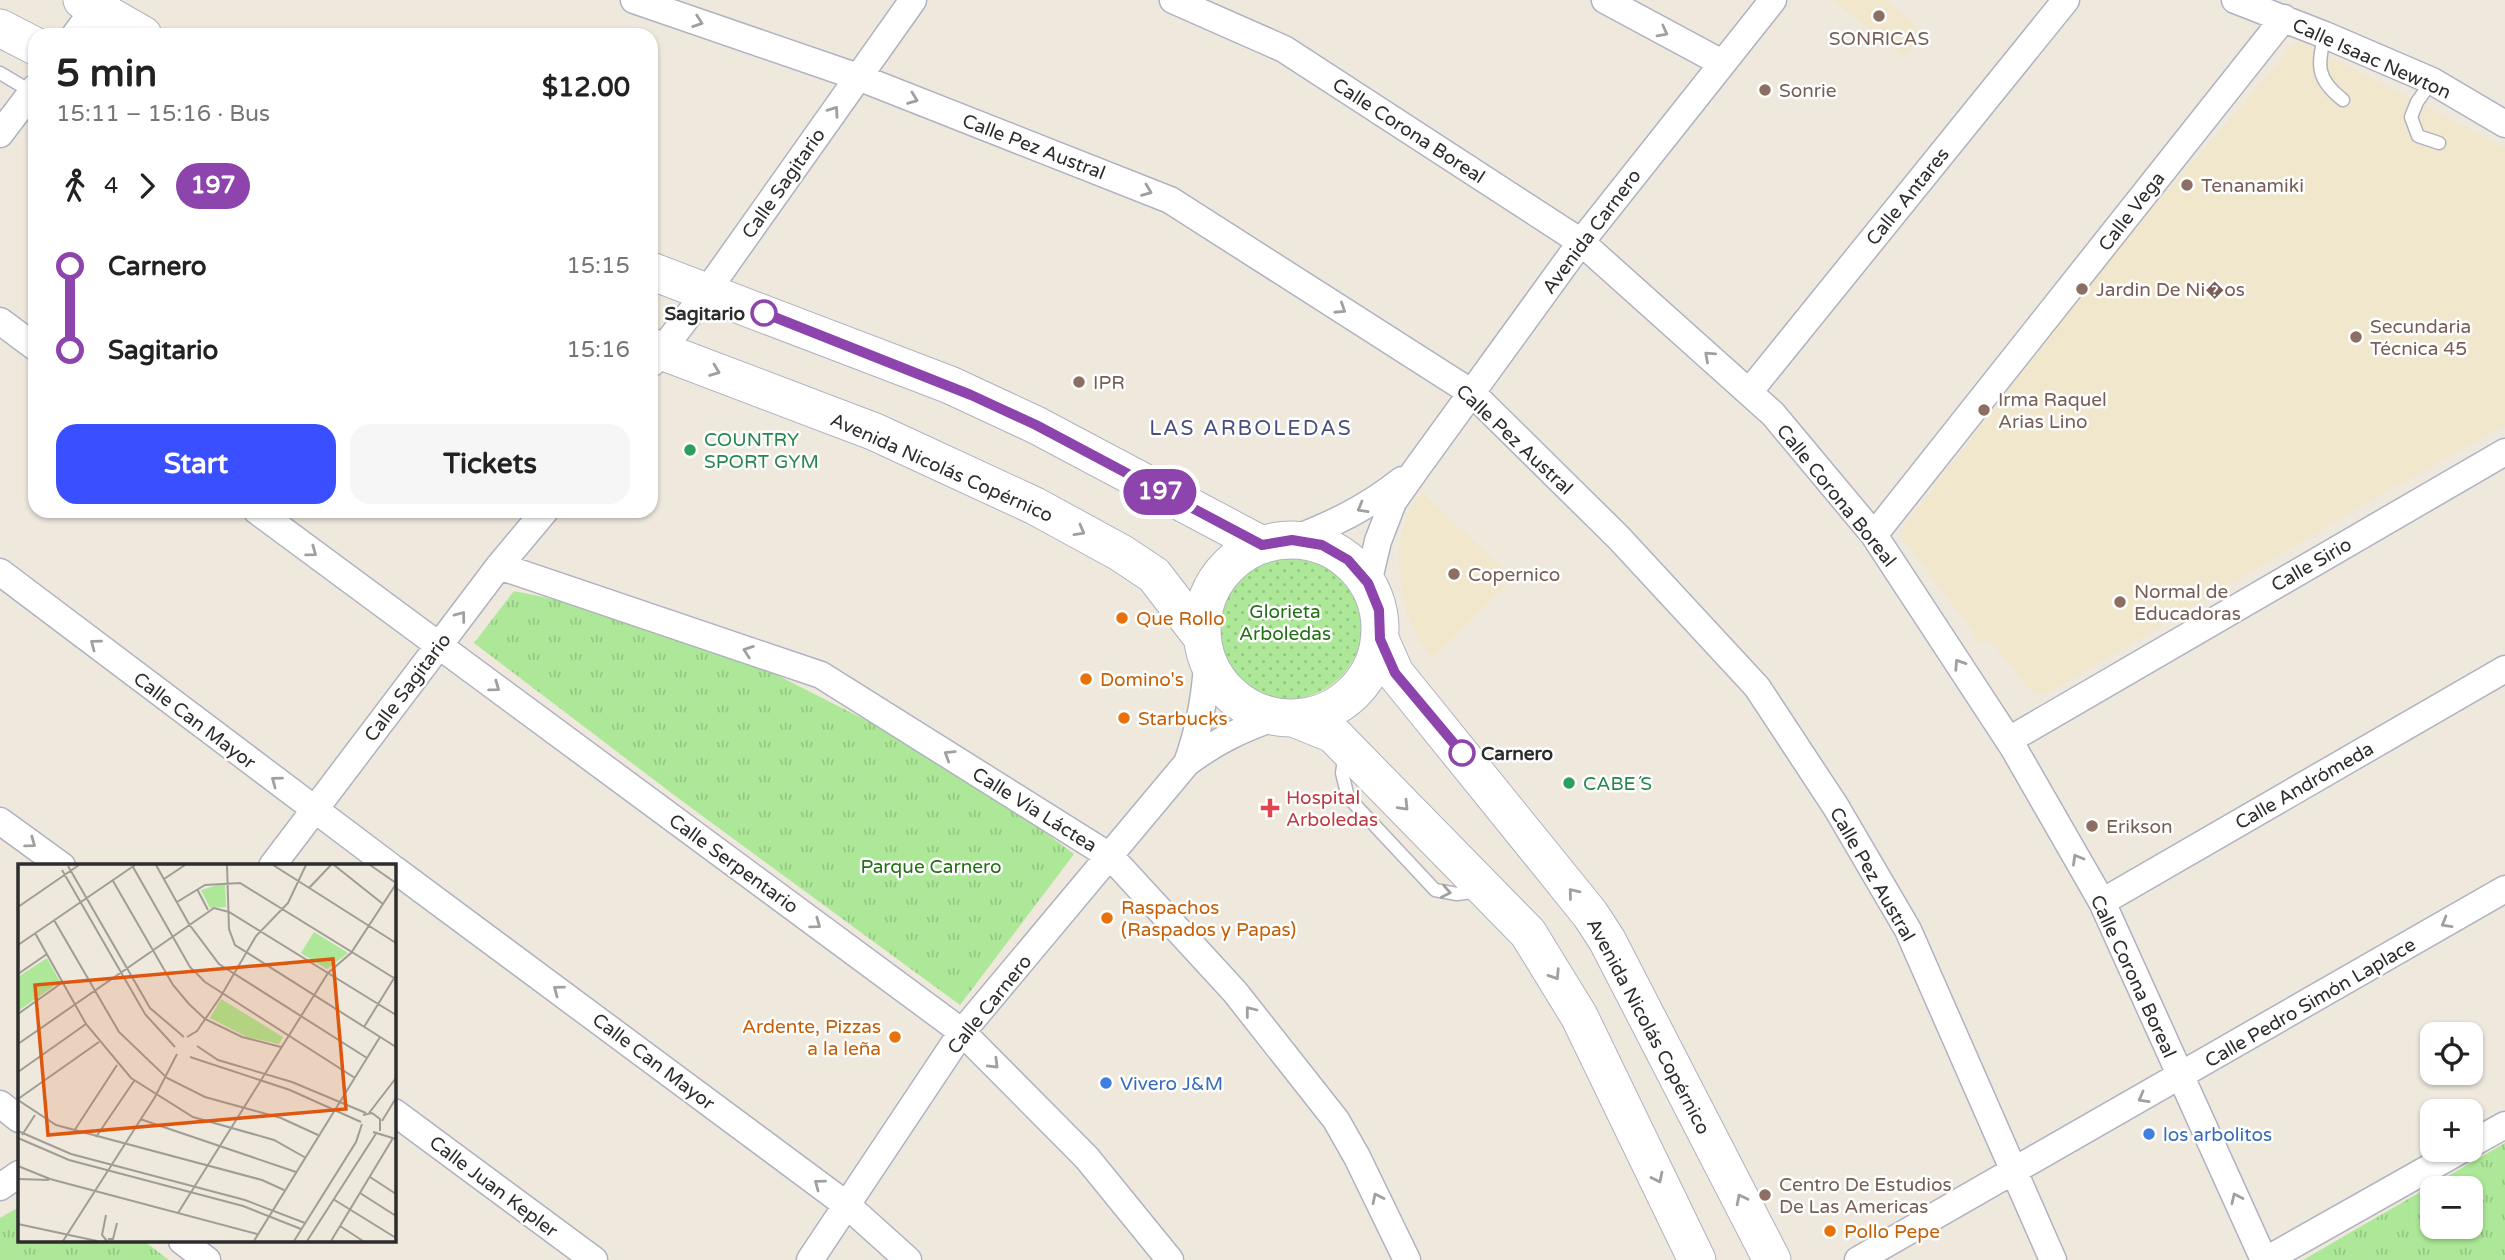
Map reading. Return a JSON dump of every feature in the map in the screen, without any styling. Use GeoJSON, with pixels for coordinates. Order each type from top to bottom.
{"type":"FeatureCollection","features":[{"type":"Feature","properties":{"kind":"main road"},"geometry":{"type":"LineString","coordinates":[[88,11],[127,28]]}},
{"type":"Feature","properties":{"kind":"main road"},"geometry":{"type":"LineString","coordinates":[[0,28],[28,42]]}},
{"type":"Feature","properties":{"kind":"main road"},"geometry":{"type":"LineString","coordinates":[[658,274],[950,385],[1277,542],[1322,545],[1348,560],[1368,583],[1379,610],[1380,639],[1371,669],[1353,694],[1326,712],[1286,718]]}},
{"type":"Feature","properties":{"kind":"main road","name":"Avenida Nicolás Copérnico"},"geometry":{"type":"LineString","coordinates":[[658,355],[875,432],[1035,506],[1121,553],[1154,575],[1204,650]]}},
{"type":"Feature","properties":{"kind":"main road"},"geometry":{"type":"LineString","coordinates":[[1277,542],[1236,559],[1216,580],[1203,607],[1204,650],[1228,693],[1242,705],[1258,713],[1286,718],[1333,734],[1528,933],[1579,1016],[1697,1260]]}},
{"type":"Feature","properties":{"kind":"main road","name":"Avenida Nicolás Copérnico"},"geometry":{"type":"LineString","coordinates":[[1380,639],[1395,673],[1590,914],[1607,940],[1772,1260]]}},
{"type":"Feature","properties":{"kind":"street","name":"Calle Pez Austral"},"geometry":{"type":"LineString","coordinates":[[634,0],[858,77],[1170,200],[1472,393],[1619,538],[1757,687],[1836,807],[1908,930],[2053,1260]]}},
{"type":"Feature","properties":{"kind":"street","name":"Calle Sagitario"},"geometry":{"type":"LineString","coordinates":[[658,349],[707,291],[913,0]]}},
{"type":"Feature","properties":{"kind":"street","name":"Calle Corona Boreal"},"geometry":{"type":"LineString","coordinates":[[1173,0],[1284,49],[1581,242],[1773,414],[1874,535],[2009,740],[2102,902],[2265,1260]]}},
{"type":"Feature","properties":{"kind":"street"},"geometry":{"type":"LineString","coordinates":[[1605,0],[1722,64]]}},
{"type":"Feature","properties":{"kind":"street","name":"Avenida Carnero"},"geometry":{"type":"LineString","coordinates":[[1368,583],[1378,541],[1394,502],[1417,468],[1581,242],[1773,0]]}},
{"type":"Feature","properties":{"kind":"street","name":"Calle Antares"},"geometry":{"type":"LineString","coordinates":[[1749,392],[2066,0]]}},
{"type":"Feature","properties":{"kind":"street","name":"Calle Isaac Newton"},"geometry":{"type":"LineString","coordinates":[[2235,0],[2432,81],[2505,124]]}},
{"type":"Feature","properties":{"kind":"street","name":"Calle Vega"},"geometry":{"type":"LineString","coordinates":[[1874,535],[2284,18]]}},
{"type":"Feature","properties":{"kind":"street"},"geometry":{"type":"LineString","coordinates":[[0,134],[28,98]]}},
{"type":"Feature","properties":{"kind":"street"},"geometry":{"type":"LineString","coordinates":[[0,321],[28,342]]}},
{"type":"Feature","properties":{"kind":"street","name":"Calle Sirio"},"geometry":{"type":"LineString","coordinates":[[2009,740],[2505,452]]}},
{"type":"Feature","properties":{"kind":"street","name":"Avenida Carnero"},"geometry":{"type":"LineString","coordinates":[[1277,542],[1337,522],[1379,498],[1417,468]]}},
{"type":"Feature","properties":{"kind":"street","name":"Calle Serpentario"},"geometry":{"type":"LineString","coordinates":[[267,518],[962,1032],[1087,1158],[1170,1260]]}},
{"type":"Feature","properties":{"kind":"street","name":"Calle Sagitario"},"geometry":{"type":"LineString","coordinates":[[274,864],[499,566],[539,518]]}},
{"type":"Feature","properties":{"kind":"street","name":"Calle Vía Láctea"},"geometry":{"type":"LineString","coordinates":[[499,566],[821,675],[1111,857],[1235,992],[1336,1120],[1407,1260]]}},
{"type":"Feature","properties":{"kind":"street","name":"Calle Can Mayor"},"geometry":{"type":"LineString","coordinates":[[0,572],[387,864]]}},
{"type":"Feature","properties":{"kind":"street","name":"Calle Carnero"},"geometry":{"type":"LineString","coordinates":[[1187,763],[1199,731],[1205,698],[1204,650]]}},
{"type":"Feature","properties":{"kind":"street","name":"Calle Andrómeda"},"geometry":{"type":"LineString","coordinates":[[2102,902],[2505,669]]}},
{"type":"Feature","properties":{"kind":"street","name":"Calle Carnero"},"geometry":{"type":"LineString","coordinates":[[810,1260],[962,1032],[1187,763],[1214,743],[1244,729],[1286,718]]}},
{"type":"Feature","properties":{"kind":"street"},"geometry":{"type":"LineString","coordinates":[[0,821],[59,864]]}},
{"type":"Feature","properties":{"kind":"street","name":"Calle Can Mayor"},"geometry":{"type":"LineString","coordinates":[[396,871],[848,1206],[908,1260]]}},
{"type":"Feature","properties":{"kind":"street","name":"Calle Pedro Simón Laplace"},"geometry":{"type":"LineString","coordinates":[[1858,1260],[2505,889]]}},
{"type":"Feature","properties":{"kind":"street"},"geometry":{"type":"LineString","coordinates":[[0,1104],[18,1118]]}},
{"type":"Feature","properties":{"kind":"street","name":"Calle Juan Kepler"},"geometry":{"type":"LineString","coordinates":[[396,1113],[594,1260]]}},
{"type":"Feature","properties":{"kind":"street"},"geometry":{"type":"LineString","coordinates":[[2483,1137],[2505,1125]]}},
{"type":"Feature","properties":{"kind":"street"},"geometry":{"type":"LineString","coordinates":[[2265,1260],[2439,1162]]}},
{"type":"Feature","properties":{"kind":"street"},"geometry":{"type":"LineString","coordinates":[[0,1187],[18,1175]]}},
{"type":"Feature","properties":{"kind":"street"},"geometry":{"type":"LineString","coordinates":[[182,1242],[207,1260]]}},
{"type":"Feature","properties":{"kind":"lane"},"geometry":{"type":"LineString","coordinates":[[2325,35],[2318,62],[2320,72],[2333,93],[2343,100]]}},
{"type":"Feature","properties":{"kind":"lane"},"geometry":{"type":"LineString","coordinates":[[0,73],[28,87]]}},
{"type":"Feature","properties":{"kind":"lane"},"geometry":{"type":"LineString","coordinates":[[2432,81],[2417,102],[2411,117],[2418,136],[2439,143]]}},
{"type":"Feature","properties":{"kind":"shaded area","name":"SONRICAS"},"geometry":{"type":"Polygon","coordinates":[[[1833,0],[1886,0],[1923,33],[1904,57],[1833,0]]]}},
{"type":"Feature","properties":{"kind":"shaded area"},"geometry":{"type":"Polygon","coordinates":[[[2298,40],[2505,148],[2505,425],[2373,499],[2073,678],[2047,693],[2038,695],[2026,687],[1989,640],[1978,644],[1973,631],[1899,533],[2117,249],[2298,40]]]}},
{"type":"Feature","properties":{"kind":"shaded area","name":"Copernico"},"geometry":{"type":"Polygon","coordinates":[[[1422,492],[1513,578],[1432,659],[1416,636],[1406,610],[1399,570],[1403,528],[1410,508],[1422,492]]]}},
{"type":"Feature","properties":{"kind":"green space","name":"Glorieta Arboledas"},"geometry":{"type":"Polygon","coordinates":[[[1285,544],[1315,550],[1340,567],[1357,592],[1363,622],[1357,652],[1340,677],[1315,694],[1285,700],[1255,694],[1230,677],[1213,652],[1207,622],[1213,592],[1230,567],[1255,550],[1285,544]]]}},
{"type":"Feature","properties":{"kind":"green space","name":"Parque Carnero"},"geometry":{"type":"Polygon","coordinates":[[[514,591],[601,609],[777,675],[889,732],[977,782],[1074,854],[960,1005],[678,798],[474,643],[514,591]]]}},
{"type":"Feature","properties":{"kind":"green space"},"geometry":{"type":"Polygon","coordinates":[[[2505,1143],[2505,1260],[2303,1260],[2420,1192],[2420,1239],[2483,1239],[2483,1176],[2448,1176],[2472,1162],[2483,1162],[2483,1156],[2505,1143]]]}},
{"type":"Feature","properties":{"kind":"green space"},"geometry":{"type":"Polygon","coordinates":[[[18,1208],[18,1242],[145,1242],[169,1260],[0,1260],[0,1218],[18,1208]]]}},
{"type":"Feature","properties":{"kind":"bus line","name":"197"},"geometry":{"type":"LineString","coordinates":[[764,313],[950,385],[1036,425],[1262,545],[1292,540],[1322,545],[1348,560],[1368,583],[1379,610],[1380,639],[1395,673],[1462,753]]}},
{"type":"Feature","properties":{"kind":"place","name":"SONRICAS"},"geometry":{"type":"Point","coordinates":[1879,16]}},
{"type":"Feature","properties":{"kind":"place","name":"Sonrie"},"geometry":{"type":"Point","coordinates":[1765,90]}},
{"type":"Feature","properties":{"kind":"place","name":"Tenanamiki"},"geometry":{"type":"Point","coordinates":[2187,185]}},
{"type":"Feature","properties":{"kind":"place","name":"Jardin De Ni�os"},"geometry":{"type":"Point","coordinates":[2082,289]}},
{"type":"Feature","properties":{"kind":"place","name":"Sagitario"},"geometry":{"type":"Point","coordinates":[764,313]}},
{"type":"Feature","properties":{"kind":"place","name":"Secundaria Técnica 45"},"geometry":{"type":"Point","coordinates":[2356,337]}},
{"type":"Feature","properties":{"kind":"place","name":"IPR"},"geometry":{"type":"Point","coordinates":[1079,382]}},
{"type":"Feature","properties":{"kind":"place","name":"Irma Raquel Arias Lino"},"geometry":{"type":"Point","coordinates":[1984,410]}},
{"type":"Feature","properties":{"kind":"place","name":"COUNTRY SPORT GYM"},"geometry":{"type":"Point","coordinates":[690,450]}},
{"type":"Feature","properties":{"kind":"place","name":"Copernico"},"geometry":{"type":"Point","coordinates":[1454,574]}},
{"type":"Feature","properties":{"kind":"place","name":"Normal de Educadoras"},"geometry":{"type":"Point","coordinates":[2120,602]}},
{"type":"Feature","properties":{"kind":"place","name":"Que Rollo"},"geometry":{"type":"Point","coordinates":[1122,618]}},
{"type":"Feature","properties":{"kind":"place","name":"Domino's"},"geometry":{"type":"Point","coordinates":[1086,679]}},
{"type":"Feature","properties":{"kind":"place","name":"Starbucks"},"geometry":{"type":"Point","coordinates":[1124,718]}},
{"type":"Feature","properties":{"kind":"place","name":"Carnero"},"geometry":{"type":"Point","coordinates":[1462,753]}},
{"type":"Feature","properties":{"kind":"place","name":"CABE´S"},"geometry":{"type":"Point","coordinates":[1569,783]}},
{"type":"Feature","properties":{"kind":"place","name":"Hospital Arboledas"},"geometry":{"type":"Point","coordinates":[1270,808]}},
{"type":"Feature","properties":{"kind":"place","name":"Erikson"},"geometry":{"type":"Point","coordinates":[2092,826]}},
{"type":"Feature","properties":{"kind":"place","name":"Raspachos (Raspados y Papas)"},"geometry":{"type":"Point","coordinates":[1107,918]}},
{"type":"Feature","properties":{"kind":"place","name":"Ardente, Pizzas a la leña"},"geometry":{"type":"Point","coordinates":[895,1037]}},
{"type":"Feature","properties":{"kind":"place","name":"Vivero J&M"},"geometry":{"type":"Point","coordinates":[1106,1083]}},
{"type":"Feature","properties":{"kind":"place","name":"los arbolitos"},"geometry":{"type":"Point","coordinates":[2149,1134]}},
{"type":"Feature","properties":{"kind":"place","name":"Centro De Estudios De Las Americas"},"geometry":{"type":"Point","coordinates":[1765,1195]}},
{"type":"Feature","properties":{"kind":"place","name":"Pollo Pepe"},"geometry":{"type":"Point","coordinates":[1830,1231]}},
{"type":"Feature","properties":{"kind":"district","name":"LAS ARBOLEDAS"},"geometry":{"type":"Point","coordinates":[1251,428]}}]}
